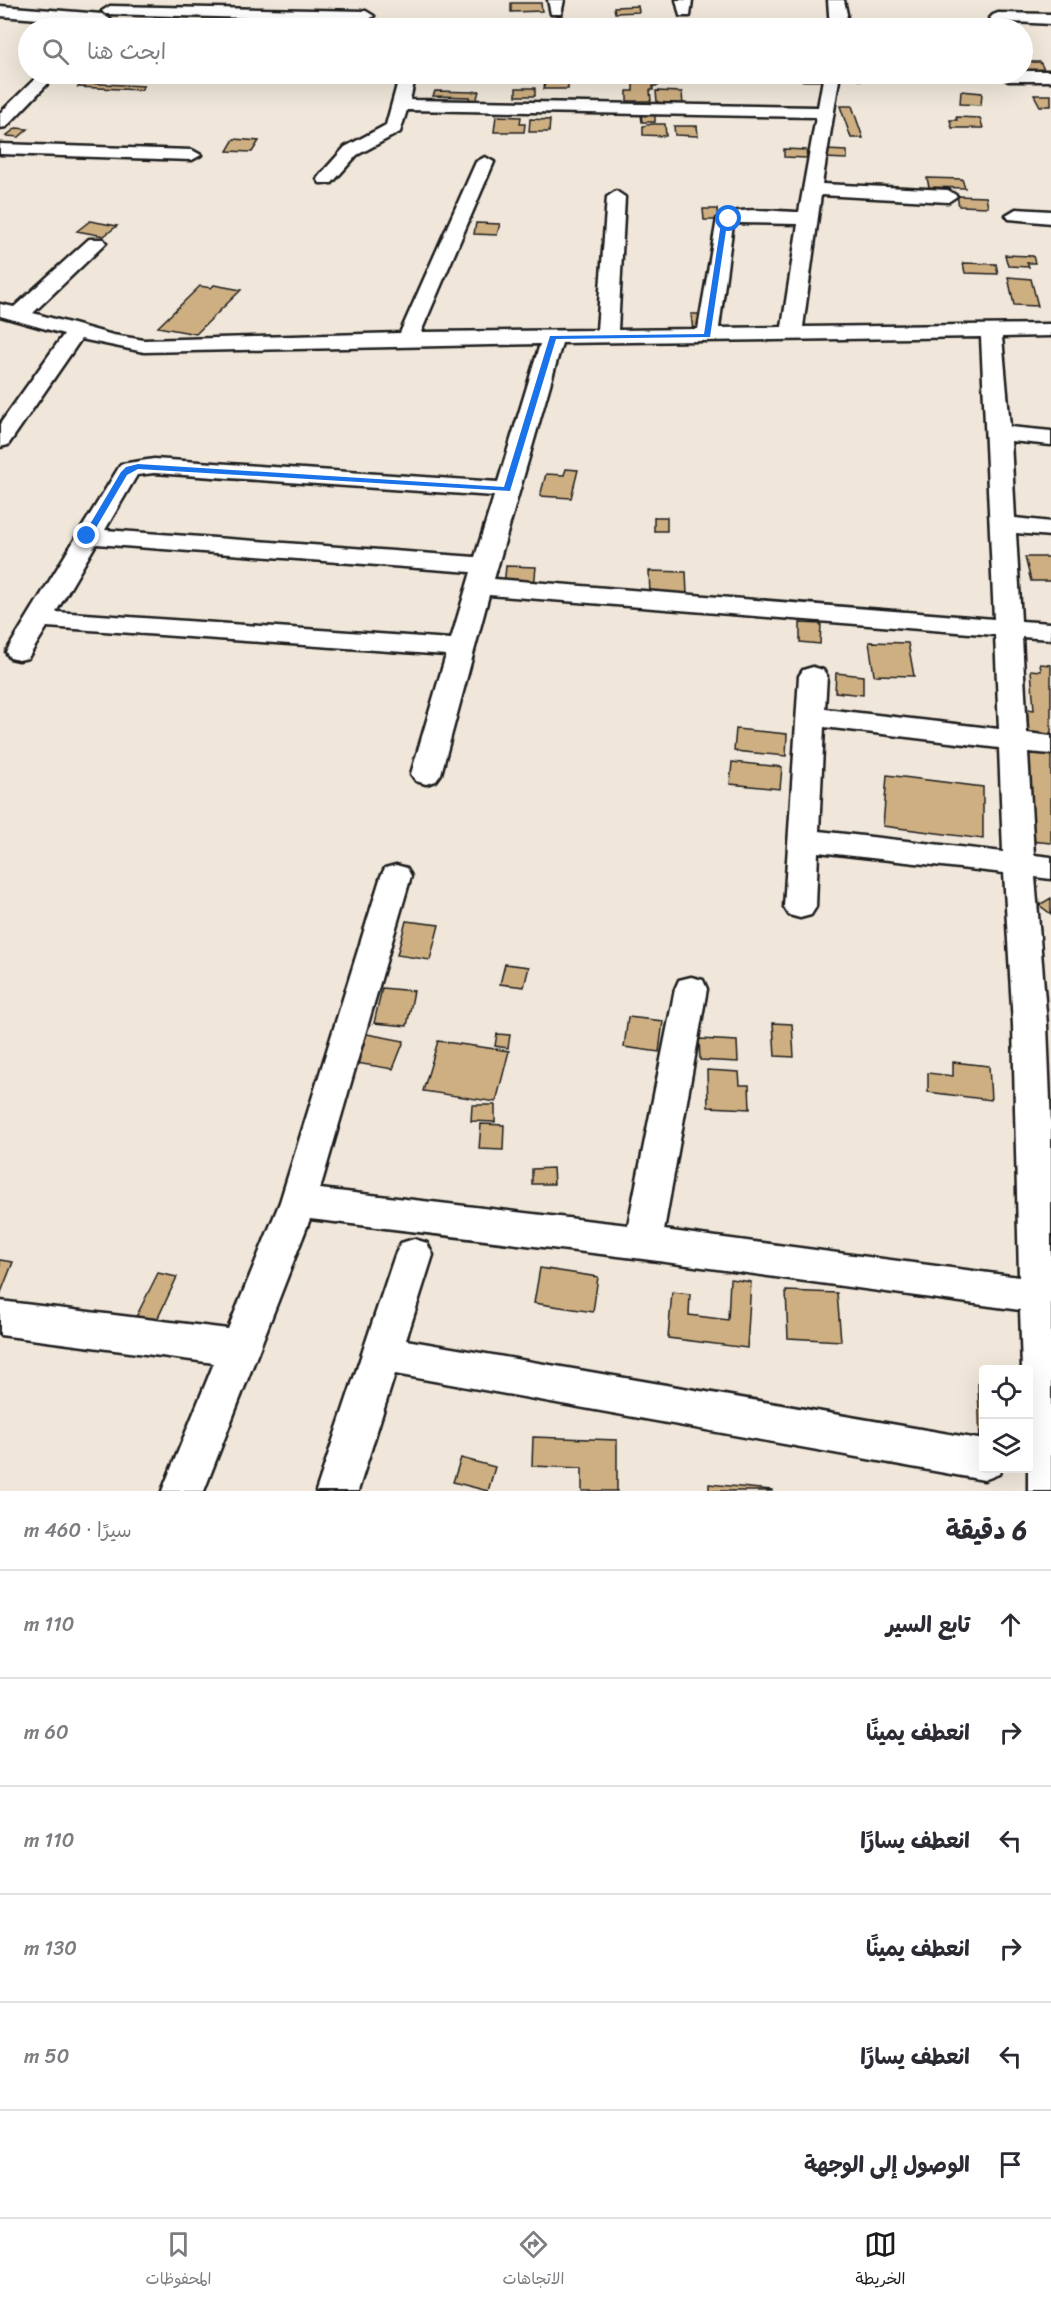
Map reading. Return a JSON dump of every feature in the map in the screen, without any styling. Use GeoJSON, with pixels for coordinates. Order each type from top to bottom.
{"type":"FeatureCollection","features":[{"type":"Feature","properties":{"kind":"street"},"geometry":{"type":"LineString","coordinates":[[836,0],[839,18]]}},
{"type":"Feature","properties":{"kind":"street"},"geometry":{"type":"LineString","coordinates":[[0,11],[366,16]]}},
{"type":"Feature","properties":{"kind":"street"},"geometry":{"type":"LineString","coordinates":[[1033,19],[1051,19]]}},
{"type":"Feature","properties":{"kind":"street"},"geometry":{"type":"LineString","coordinates":[[1033,76],[1051,76]]}},
{"type":"Feature","properties":{"kind":"street"},"geometry":{"type":"LineString","coordinates":[[0,123],[39,84]]}},
{"type":"Feature","properties":{"kind":"street"},"geometry":{"type":"LineString","coordinates":[[326,179],[351,151],[394,128],[405,84]]}},
{"type":"Feature","properties":{"kind":"street"},"geometry":{"type":"LineString","coordinates":[[792,333],[812,189],[830,84]]}},
{"type":"Feature","properties":{"kind":"street"},"geometry":{"type":"LineString","coordinates":[[400,105],[825,112]]}},
{"type":"Feature","properties":{"kind":"street"},"geometry":{"type":"LineString","coordinates":[[0,149],[192,155]]}},
{"type":"Feature","properties":{"kind":"street"},"geometry":{"type":"LineString","coordinates":[[408,339],[485,162]]}},
{"type":"Feature","properties":{"kind":"street"},"geometry":{"type":"LineString","coordinates":[[812,189],[948,196]]}},
{"type":"Feature","properties":{"kind":"street"},"geometry":{"type":"LineString","coordinates":[[607,337],[616,197]]}},
{"type":"Feature","properties":{"kind":"street"},"geometry":{"type":"LineString","coordinates":[[1016,215],[1051,217]]}},
{"type":"Feature","properties":{"kind":"street"},"geometry":{"type":"LineString","coordinates":[[707,336],[724,223],[738,216],[808,218]]}},
{"type":"Feature","properties":{"kind":"street"},"geometry":{"type":"LineString","coordinates":[[9,313],[96,243]]}},
{"type":"Feature","properties":{"kind":"street"},"geometry":{"type":"LineString","coordinates":[[9,313],[76,332],[144,346],[408,339],[1051,330]]}},
{"type":"Feature","properties":{"kind":"street"},"geometry":{"type":"LineString","coordinates":[[991,331],[999,433],[1006,627],[1019,865],[1040,1027],[1044,1188],[1039,1296],[1049,1426],[1042,1477]]}},
{"type":"Feature","properties":{"kind":"street"},"geometry":{"type":"LineString","coordinates":[[0,440],[76,332]]}},
{"type":"Feature","properties":{"kind":"street"},"geometry":{"type":"LineString","coordinates":[[426,774],[553,337]]}},
{"type":"Feature","properties":{"kind":"street"},"geometry":{"type":"LineString","coordinates":[[999,433],[1051,438]]}},
{"type":"Feature","properties":{"kind":"street"},"geometry":{"type":"LineString","coordinates":[[19,652],[129,468],[138,466],[507,490]]}},
{"type":"Feature","properties":{"kind":"street"},"geometry":{"type":"LineString","coordinates":[[1003,524],[1051,529]]}},
{"type":"Feature","properties":{"kind":"street"},"geometry":{"type":"LineString","coordinates":[[87,536],[1051,631]]}},
{"type":"Feature","properties":{"kind":"street"},"geometry":{"type":"LineString","coordinates":[[39,619],[461,648]]}},
{"type":"Feature","properties":{"kind":"street"},"geometry":{"type":"LineString","coordinates":[[800,907],[806,840],[813,676]]}},
{"type":"Feature","properties":{"kind":"street"},"geometry":{"type":"LineString","coordinates":[[812,716],[1051,746]]}},
{"type":"Feature","properties":{"kind":"street"},"geometry":{"type":"LineString","coordinates":[[806,840],[1051,868]]}},
{"type":"Feature","properties":{"kind":"street"},"geometry":{"type":"LineString","coordinates":[[183,1491],[298,1202],[396,876]]}},
{"type":"Feature","properties":{"kind":"street"},"geometry":{"type":"LineString","coordinates":[[643,1243],[691,989]]}},
{"type":"Feature","properties":{"kind":"street"},"geometry":{"type":"LineString","coordinates":[[298,1202],[643,1243],[1039,1296]]}},
{"type":"Feature","properties":{"kind":"street"},"geometry":{"type":"LineString","coordinates":[[337,1491],[414,1255]]}},
{"type":"Feature","properties":{"kind":"street"},"geometry":{"type":"LineString","coordinates":[[0,1317],[239,1348]]}},
{"type":"Feature","properties":{"kind":"street"},"geometry":{"type":"LineString","coordinates":[[381,1354],[979,1459]]}},
{"type":"Feature","properties":{"kind":"building"},"geometry":{"type":"Polygon","coordinates":[[[511,3],[541,3],[542,11],[511,12],[511,3]]]}},
{"type":"Feature","properties":{"kind":"building"},"geometry":{"type":"Polygon","coordinates":[[[638,6],[639,12],[615,13],[614,7],[638,6]]]}},
{"type":"Feature","properties":{"kind":"building"},"geometry":{"type":"Polygon","coordinates":[[[1033,62],[1040,62],[1047,75],[1033,75],[1033,62]]]}},
{"type":"Feature","properties":{"kind":"building"},"geometry":{"type":"Polygon","coordinates":[[[80,84],[144,86],[141,90],[78,87],[80,84]]]}},
{"type":"Feature","properties":{"kind":"building"},"geometry":{"type":"Polygon","coordinates":[[[545,84],[568,84],[568,89],[544,89],[545,84]]]}},
{"type":"Feature","properties":{"kind":"building"},"geometry":{"type":"Polygon","coordinates":[[[633,84],[658,84],[650,90],[651,101],[627,101],[627,91],[633,91],[633,84]]]}},
{"type":"Feature","properties":{"kind":"building"},"geometry":{"type":"Polygon","coordinates":[[[516,88],[535,88],[535,96],[516,96],[516,88]]]}},
{"type":"Feature","properties":{"kind":"building"},"geometry":{"type":"Polygon","coordinates":[[[435,91],[479,91],[476,102],[468,102],[470,97],[433,96],[435,91]]]}},
{"type":"Feature","properties":{"kind":"building"},"geometry":{"type":"Polygon","coordinates":[[[656,91],[682,92],[683,106],[657,102],[656,91]]]}},
{"type":"Feature","properties":{"kind":"building"},"geometry":{"type":"Polygon","coordinates":[[[961,91],[982,93],[981,105],[960,104],[961,91]]]}},
{"type":"Feature","properties":{"kind":"building"},"geometry":{"type":"Polygon","coordinates":[[[1034,95],[1051,95],[1051,106],[1040,106],[1034,95]]]}},
{"type":"Feature","properties":{"kind":"building"},"geometry":{"type":"Polygon","coordinates":[[[840,106],[852,106],[863,138],[851,138],[840,106]]]}},
{"type":"Feature","properties":{"kind":"building"},"geometry":{"type":"Polygon","coordinates":[[[641,114],[655,115],[655,122],[642,122],[641,114]]]}},
{"type":"Feature","properties":{"kind":"building"},"geometry":{"type":"Polygon","coordinates":[[[496,116],[521,117],[520,124],[525,124],[524,132],[494,132],[496,116]]]}},
{"type":"Feature","properties":{"kind":"building"},"geometry":{"type":"Polygon","coordinates":[[[956,117],[980,118],[983,128],[952,128],[950,120],[957,120],[956,117]]]}},
{"type":"Feature","properties":{"kind":"building"},"geometry":{"type":"Polygon","coordinates":[[[530,119],[550,120],[549,132],[529,132],[530,119]]]}},
{"type":"Feature","properties":{"kind":"building"},"geometry":{"type":"Polygon","coordinates":[[[665,124],[666,136],[643,135],[643,126],[665,124]]]}},
{"type":"Feature","properties":{"kind":"building"},"geometry":{"type":"Polygon","coordinates":[[[674,126],[697,126],[698,136],[675,135],[674,126]]]}},
{"type":"Feature","properties":{"kind":"building"},"geometry":{"type":"Polygon","coordinates":[[[16,128],[28,129],[19,137],[6,136],[16,128]]]}},
{"type":"Feature","properties":{"kind":"building"},"geometry":{"type":"Polygon","coordinates":[[[234,139],[259,141],[252,152],[227,151],[234,139]]]}},
{"type":"Feature","properties":{"kind":"building"},"geometry":{"type":"Polygon","coordinates":[[[784,149],[806,150],[807,158],[784,157],[784,149]]]}},
{"type":"Feature","properties":{"kind":"building"},"geometry":{"type":"Polygon","coordinates":[[[825,150],[847,151],[847,159],[824,158],[825,150]]]}},
{"type":"Feature","properties":{"kind":"building"},"geometry":{"type":"Polygon","coordinates":[[[927,178],[962,179],[965,188],[929,187],[927,178]]]}},
{"type":"Feature","properties":{"kind":"building"},"geometry":{"type":"Polygon","coordinates":[[[957,196],[986,197],[988,207],[959,206],[957,196]]]}},
{"type":"Feature","properties":{"kind":"building"},"geometry":{"type":"Polygon","coordinates":[[[703,209],[717,209],[718,220],[704,220],[703,209]]]}},
{"type":"Feature","properties":{"kind":"building"},"geometry":{"type":"Polygon","coordinates":[[[90,221],[117,226],[104,236],[77,231],[90,221]]]}},
{"type":"Feature","properties":{"kind":"building"},"geometry":{"type":"Polygon","coordinates":[[[476,223],[500,224],[497,235],[474,234],[476,223]]]}},
{"type":"Feature","properties":{"kind":"building"},"geometry":{"type":"Polygon","coordinates":[[[1005,255],[1033,256],[1035,263],[1027,263],[1029,267],[1008,266],[1005,255]]]}},
{"type":"Feature","properties":{"kind":"building"},"geometry":{"type":"Polygon","coordinates":[[[963,263],[996,264],[998,274],[965,273],[963,263]]]}},
{"type":"Feature","properties":{"kind":"building"},"geometry":{"type":"Polygon","coordinates":[[[1008,277],[1031,279],[1038,306],[1014,305],[1008,277]]]}},
{"type":"Feature","properties":{"kind":"building"},"geometry":{"type":"Polygon","coordinates":[[[214,285],[241,290],[196,334],[158,327],[200,286],[211,288],[214,285]]]}},
{"type":"Feature","properties":{"kind":"building"},"geometry":{"type":"Polygon","coordinates":[[[691,314],[704,314],[706,331],[693,331],[691,314]]]}},
{"type":"Feature","properties":{"kind":"building"},"geometry":{"type":"Polygon","coordinates":[[[566,469],[578,470],[571,498],[540,496],[546,474],[564,475],[566,469]]]}},
{"type":"Feature","properties":{"kind":"building"},"geometry":{"type":"Polygon","coordinates":[[[654,517],[667,517],[667,531],[654,531],[654,517]]]}},
{"type":"Feature","properties":{"kind":"building"},"geometry":{"type":"Polygon","coordinates":[[[1025,557],[1051,557],[1051,581],[1031,581],[1025,557]]]}},
{"type":"Feature","properties":{"kind":"building"},"geometry":{"type":"Polygon","coordinates":[[[506,566],[536,567],[534,587],[504,586],[506,566]]]}},
{"type":"Feature","properties":{"kind":"building"},"geometry":{"type":"Polygon","coordinates":[[[649,571],[686,572],[687,595],[650,594],[649,571]]]}},
{"type":"Feature","properties":{"kind":"building"},"geometry":{"type":"Polygon","coordinates":[[[800,623],[821,624],[820,644],[800,642],[800,623]]]}},
{"type":"Feature","properties":{"kind":"building"},"geometry":{"type":"Polygon","coordinates":[[[869,642],[908,643],[914,676],[874,675],[869,642]]]}},
{"type":"Feature","properties":{"kind":"building"},"geometry":{"type":"Polygon","coordinates":[[[1040,664],[1051,665],[1051,737],[1029,734],[1027,709],[1034,710],[1031,670],[1041,671],[1040,664]]]}},
{"type":"Feature","properties":{"kind":"building"},"geometry":{"type":"Polygon","coordinates":[[[836,673],[863,676],[863,695],[835,692],[836,673]]]}},
{"type":"Feature","properties":{"kind":"building"},"geometry":{"type":"Polygon","coordinates":[[[736,729],[787,734],[786,756],[734,751],[736,729]]]}},
{"type":"Feature","properties":{"kind":"building"},"geometry":{"type":"Polygon","coordinates":[[[1027,751],[1051,753],[1051,843],[1030,841],[1027,751]]]}},
{"type":"Feature","properties":{"kind":"building"},"geometry":{"type":"Polygon","coordinates":[[[732,762],[782,767],[780,789],[730,784],[732,762]]]}},
{"type":"Feature","properties":{"kind":"building"},"geometry":{"type":"Polygon","coordinates":[[[887,775],[983,787],[983,839],[883,826],[887,775]]]}},
{"type":"Feature","properties":{"kind":"building"},"geometry":{"type":"Polygon","coordinates":[[[1051,898],[1051,914],[1039,905],[1051,898]]]}},
{"type":"Feature","properties":{"kind":"building"},"geometry":{"type":"Polygon","coordinates":[[[406,921],[439,925],[430,960],[397,955],[406,921]]]}},
{"type":"Feature","properties":{"kind":"building"},"geometry":{"type":"Polygon","coordinates":[[[505,964],[529,967],[524,987],[500,984],[505,964]]]}},
{"type":"Feature","properties":{"kind":"building"},"geometry":{"type":"Polygon","coordinates":[[[382,988],[414,991],[407,1026],[374,1023],[382,988]]]}},
{"type":"Feature","properties":{"kind":"building"},"geometry":{"type":"Polygon","coordinates":[[[628,1017],[663,1021],[659,1052],[624,1047],[628,1017]]]}},
{"type":"Feature","properties":{"kind":"building"},"geometry":{"type":"Polygon","coordinates":[[[773,1023],[792,1024],[794,1057],[775,1056],[773,1023]]]}},
{"type":"Feature","properties":{"kind":"building"},"geometry":{"type":"Polygon","coordinates":[[[367,1034],[404,1041],[393,1069],[356,1063],[367,1034]]]}},
{"type":"Feature","properties":{"kind":"building"},"geometry":{"type":"Polygon","coordinates":[[[497,1034],[510,1035],[508,1048],[495,1046],[497,1034]]]}},
{"type":"Feature","properties":{"kind":"building"},"geometry":{"type":"Polygon","coordinates":[[[699,1039],[737,1041],[738,1062],[700,1060],[699,1039]]]}},
{"type":"Feature","properties":{"kind":"building"},"geometry":{"type":"Polygon","coordinates":[[[438,1041],[509,1051],[496,1102],[423,1091],[438,1041]]]}},
{"type":"Feature","properties":{"kind":"building"},"geometry":{"type":"Polygon","coordinates":[[[953,1062],[989,1066],[991,1100],[928,1092],[928,1073],[953,1076],[953,1062]]]}},
{"type":"Feature","properties":{"kind":"building"},"geometry":{"type":"Polygon","coordinates":[[[707,1070],[739,1072],[740,1085],[749,1085],[750,1109],[708,1107],[707,1070]]]}},
{"type":"Feature","properties":{"kind":"building"},"geometry":{"type":"Polygon","coordinates":[[[472,1105],[495,1105],[495,1122],[471,1121],[472,1105]]]}},
{"type":"Feature","properties":{"kind":"building"},"geometry":{"type":"Polygon","coordinates":[[[481,1124],[504,1125],[503,1150],[479,1149],[481,1124]]]}},
{"type":"Feature","properties":{"kind":"building"},"geometry":{"type":"Polygon","coordinates":[[[553,1168],[554,1184],[532,1184],[532,1169],[553,1168]]]}},
{"type":"Feature","properties":{"kind":"building"},"geometry":{"type":"Polygon","coordinates":[[[0,1260],[13,1262],[0,1295],[0,1260]]]}},
{"type":"Feature","properties":{"kind":"building"},"geometry":{"type":"Polygon","coordinates":[[[540,1268],[598,1277],[593,1312],[534,1303],[540,1268]]]}},
{"type":"Feature","properties":{"kind":"building"},"geometry":{"type":"Polygon","coordinates":[[[158,1273],[177,1277],[156,1322],[136,1317],[158,1273]]]}},
{"type":"Feature","properties":{"kind":"building"},"geometry":{"type":"Polygon","coordinates":[[[730,1279],[751,1282],[747,1348],[668,1338],[672,1292],[690,1294],[689,1315],[728,1320],[730,1279]]]}},
{"type":"Feature","properties":{"kind":"building"},"geometry":{"type":"Polygon","coordinates":[[[786,1291],[837,1293],[841,1341],[788,1338],[786,1291]]]}},
{"type":"Feature","properties":{"kind":"building"},"geometry":{"type":"Polygon","coordinates":[[[533,1437],[617,1440],[617,1491],[582,1491],[582,1468],[532,1466],[533,1437]]]}},
{"type":"Feature","properties":{"kind":"building"},"geometry":{"type":"Polygon","coordinates":[[[461,1458],[495,1467],[488,1491],[453,1482],[461,1458]]]}},
{"type":"Feature","properties":{"kind":"building"},"geometry":{"type":"Polygon","coordinates":[[[709,1484],[772,1490],[772,1491],[709,1491],[709,1484]]]}},
{"type":"Feature","properties":{"kind":"route"},"geometry":{"type":"LineString","coordinates":[[87,536],[124,473],[129,468],[138,466],[507,490],[553,337],[707,336],[724,223],[729,219]]}}]}
